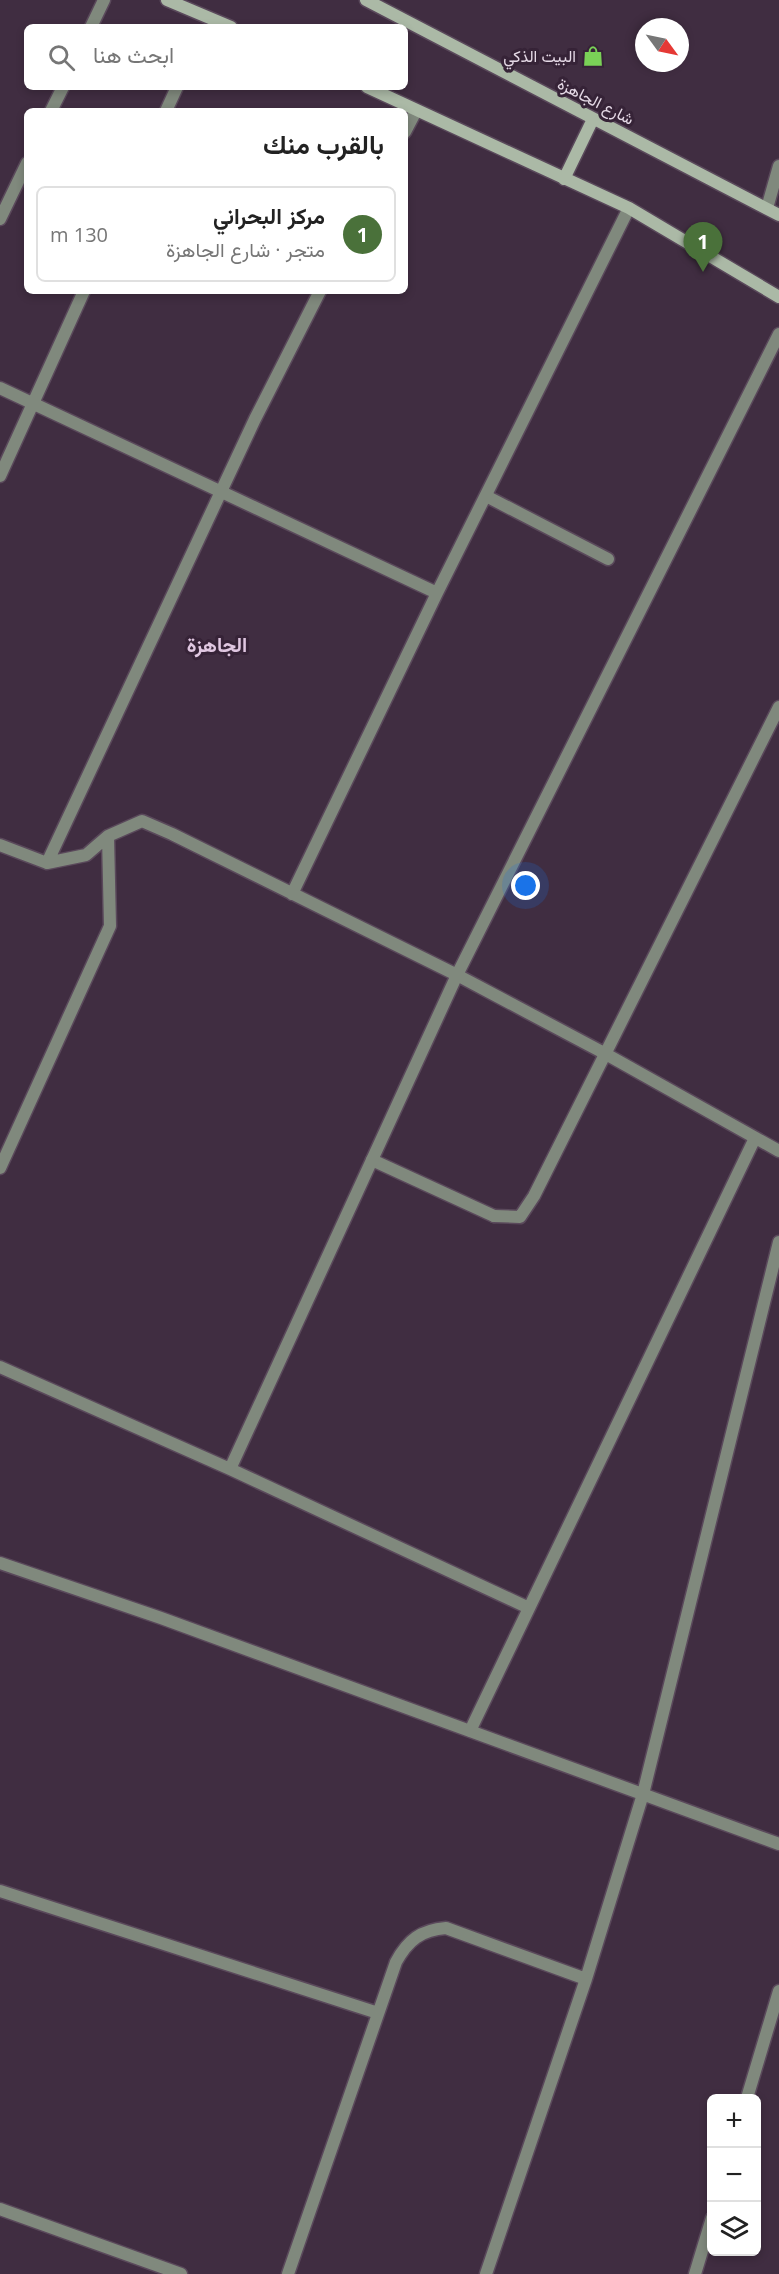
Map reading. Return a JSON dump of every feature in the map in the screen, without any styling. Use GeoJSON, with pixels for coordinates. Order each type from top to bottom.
{"type":"FeatureCollection","features":[{"type":"Feature","properties":{"kind":"street"},"geometry":{"type":"LineString","coordinates":[[92,24],[104,0]]}},
{"type":"Feature","properties":{"kind":"street"},"geometry":{"type":"LineString","coordinates":[[167,0],[206,22]]}},
{"type":"Feature","properties":{"kind":"street","name":"شارع الجاهزة"},"geometry":{"type":"LineString","coordinates":[[366,0],[779,215]]}},
{"type":"Feature","properties":{"kind":"street"},"geometry":{"type":"LineString","coordinates":[[52,108],[62,90]]}},
{"type":"Feature","properties":{"kind":"street"},"geometry":{"type":"LineString","coordinates":[[167,108],[176,90]]}},
{"type":"Feature","properties":{"kind":"street"},"geometry":{"type":"LineString","coordinates":[[373,90],[629,208],[779,297]]}},
{"type":"Feature","properties":{"kind":"street"},"geometry":{"type":"LineString","coordinates":[[408,126],[416,111]]}},
{"type":"Feature","properties":{"kind":"street"},"geometry":{"type":"LineString","coordinates":[[564,179],[593,119]]}},
{"type":"Feature","properties":{"kind":"street"},"geometry":{"type":"LineString","coordinates":[[767,208],[779,166]]}},
{"type":"Feature","properties":{"kind":"street"},"geometry":{"type":"LineString","coordinates":[[0,219],[24,169]]}},
{"type":"Feature","properties":{"kind":"street"},"geometry":{"type":"LineString","coordinates":[[292,894],[437,593],[629,208]]}},
{"type":"Feature","properties":{"kind":"street"},"geometry":{"type":"LineString","coordinates":[[0,476],[83,294]]}},
{"type":"Feature","properties":{"kind":"street"},"geometry":{"type":"LineString","coordinates":[[47,863],[255,419],[318,294]]}},
{"type":"Feature","properties":{"kind":"street"},"geometry":{"type":"LineString","coordinates":[[230,1469],[457,975],[779,334]]}},
{"type":"Feature","properties":{"kind":"street"},"geometry":{"type":"LineString","coordinates":[[0,388],[437,593]]}},
{"type":"Feature","properties":{"kind":"street"},"geometry":{"type":"LineString","coordinates":[[486,496],[608,559]]}},
{"type":"Feature","properties":{"kind":"street"},"geometry":{"type":"LineString","coordinates":[[372,1160],[494,1216],[520,1217],[534,1196],[779,707]]}},
{"type":"Feature","properties":{"kind":"street"},"geometry":{"type":"LineString","coordinates":[[0,845],[47,863],[86,855],[108,836],[142,821],[457,975],[604,1053],[779,1151]]}},
{"type":"Feature","properties":{"kind":"street"},"geometry":{"type":"LineString","coordinates":[[0,1168],[110,926],[108,836]]}},
{"type":"Feature","properties":{"kind":"street"},"geometry":{"type":"LineString","coordinates":[[470,1731],[755,1138]]}},
{"type":"Feature","properties":{"kind":"street"},"geometry":{"type":"LineString","coordinates":[[486,2274],[586,1979],[643,1794],[779,1242]]}},
{"type":"Feature","properties":{"kind":"street"},"geometry":{"type":"LineString","coordinates":[[0,1367],[230,1469],[529,1608]]}},
{"type":"Feature","properties":{"kind":"street"},"geometry":{"type":"LineString","coordinates":[[0,1563],[161,1618],[779,1844]]}},
{"type":"Feature","properties":{"kind":"street"},"geometry":{"type":"LineString","coordinates":[[0,1891],[378,2013]]}},
{"type":"Feature","properties":{"kind":"street"},"geometry":{"type":"LineString","coordinates":[[288,2274],[378,2013],[404,1948],[415,1936],[430,1929],[446,1928],[462,1932],[586,1979]]}},
{"type":"Feature","properties":{"kind":"street"},"geometry":{"type":"LineString","coordinates":[[748,2094],[779,1992]]}},
{"type":"Feature","properties":{"kind":"street"},"geometry":{"type":"LineString","coordinates":[[0,2209],[180,2274]]}},
{"type":"Feature","properties":{"kind":"street"},"geometry":{"type":"LineString","coordinates":[[695,2274],[707,2232]]}},
{"type":"Feature","properties":{"kind":"place","name":"البيت الذكي"},"geometry":{"type":"Point","coordinates":[593,56]}},
{"type":"Feature","properties":{"kind":"place","name":"مركز البحراني"},"geometry":{"type":"Point","coordinates":[703,272]}},
{"type":"Feature","properties":{"kind":"district","name":"الجاهزة"},"geometry":{"type":"Point","coordinates":[217,644]}}]}
